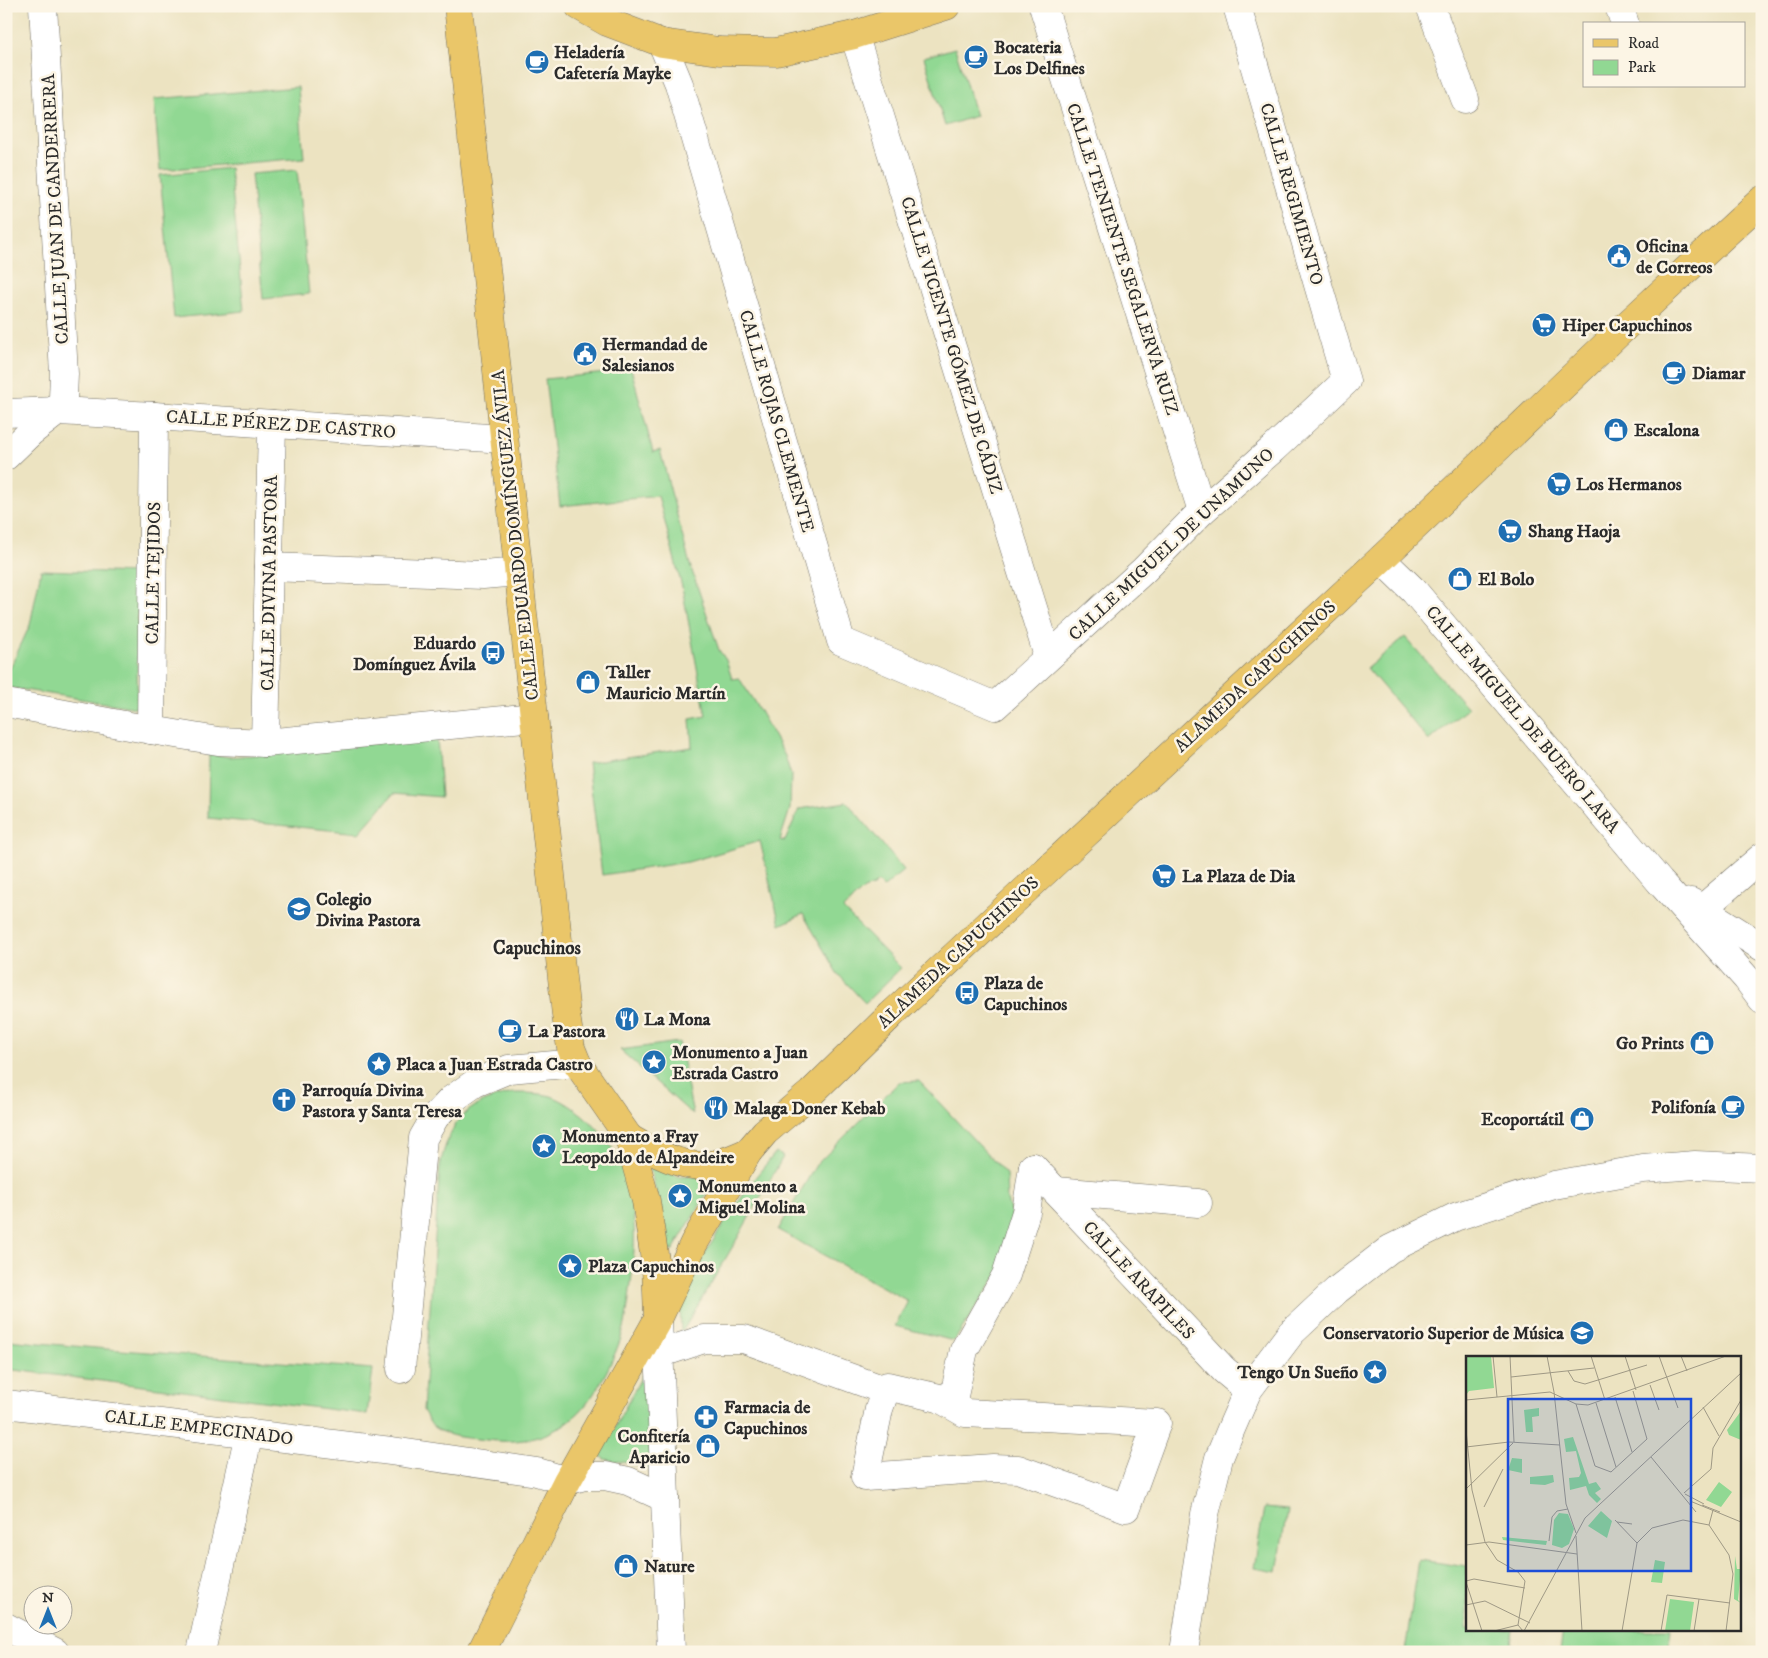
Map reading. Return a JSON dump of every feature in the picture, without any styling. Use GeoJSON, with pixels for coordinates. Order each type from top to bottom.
{"type":"FeatureCollection","features":[{"type":"Feature","properties":{"kind":"main road","name":"CALLE EDUARDO DOMÍNGUEZ ÁVILA"},"geometry":{"type":"LineString","coordinates":[[458,6],[566,1015],[571,1048],[577,1063]]}},
{"type":"Feature","properties":{"kind":"main road"},"geometry":{"type":"LineString","coordinates":[[579,6],[608,22],[662,43],[719,51],[776,52],[854,35],[937,7]]}},
{"type":"Feature","properties":{"kind":"main road","name":"ALAMEDA CAPUCHINOS"},"geometry":{"type":"LineString","coordinates":[[748,1152],[766,1132],[811,1093],[891,1015],[1382,559],[1628,324],[1762,200]]}},
{"type":"Feature","properties":{"kind":"main road"},"geometry":{"type":"LineString","coordinates":[[577,1063],[629,1138],[646,1202],[656,1266],[658,1319]]}},
{"type":"Feature","properties":{"kind":"main road"},"geometry":{"type":"LineString","coordinates":[[629,1138],[651,1152],[683,1164],[709,1166],[748,1152]]}},
{"type":"Feature","properties":{"kind":"main road"},"geometry":{"type":"LineString","coordinates":[[481,1652],[567,1481],[658,1319],[694,1243],[748,1152]]}},
{"type":"Feature","properties":{"kind":"street","name":"CALLE JUAN DE CANDERRERA"},"geometry":{"type":"LineString","coordinates":[[43,6],[64,374],[63,398],[58,411]]}},
{"type":"Feature","properties":{"kind":"street","name":"CALLE TENIENTE SEGALERVA RUIZ"},"geometry":{"type":"LineString","coordinates":[[1043,6],[1202,511]]}},
{"type":"Feature","properties":{"kind":"street","name":"CALLE REGIMIENTO"},"geometry":{"type":"LineString","coordinates":[[1237,6],[1346,381]]}},
{"type":"Feature","properties":{"kind":"street"},"geometry":{"type":"LineString","coordinates":[[1430,6],[1465,99]]}},
{"type":"Feature","properties":{"kind":"street"},"geometry":{"type":"LineString","coordinates":[[1619,6],[1624,22]]}},
{"type":"Feature","properties":{"kind":"street","name":"CALLE VICENTE GÓMEZ DE CÁDIZ"},"geometry":{"type":"LineString","coordinates":[[854,35],[1048,656]]}},
{"type":"Feature","properties":{"kind":"street","name":"CALLE ROJAS CLEMENTE"},"geometry":{"type":"LineString","coordinates":[[662,43],[679,84],[841,642],[995,706]]}},
{"type":"Feature","properties":{"kind":"street","name":"CALLE MIGUEL DE UNAMUNO"},"geometry":{"type":"LineString","coordinates":[[995,706],[1144,570],[1202,511],[1273,449],[1346,381]]}},
{"type":"Feature","properties":{"kind":"street","name":"CALLE PÉREZ DE CASTRO"},"geometry":{"type":"LineString","coordinates":[[6,413],[58,411],[154,416],[504,439]]}},
{"type":"Feature","properties":{"kind":"street"},"geometry":{"type":"LineString","coordinates":[[6,456],[30,432],[58,411]]}},
{"type":"Feature","properties":{"kind":"street","name":"CALLE TEJIDOS"},"geometry":{"type":"LineString","coordinates":[[150,730],[154,416]]}},
{"type":"Feature","properties":{"kind":"street","name":"CALLE DIVINA PASTORA"},"geometry":{"type":"LineString","coordinates":[[265,743],[272,424]]}},
{"type":"Feature","properties":{"kind":"street","name":"CALLE MIGUEL DE BUERO LARA"},"geometry":{"type":"LineString","coordinates":[[1382,559],[1414,591],[1660,882],[1757,988]]}},
{"type":"Feature","properties":{"kind":"street"},"geometry":{"type":"LineString","coordinates":[[268,567],[483,575],[519,572]]}},
{"type":"Feature","properties":{"kind":"street"},"geometry":{"type":"LineString","coordinates":[[6,703],[218,741],[265,743],[534,717]]}},
{"type":"Feature","properties":{"kind":"street"},"geometry":{"type":"LineString","coordinates":[[1702,909],[1762,857]]}},
{"type":"Feature","properties":{"kind":"street","name":"CALLE MIGUEL DE BUERO LARA"},"geometry":{"type":"LineString","coordinates":[[1660,882],[1762,947]]}},
{"type":"Feature","properties":{"kind":"street"},"geometry":{"type":"LineString","coordinates":[[401,1369],[423,1138],[435,1117],[451,1100],[475,1083],[509,1069],[577,1063]]}},
{"type":"Feature","properties":{"kind":"street"},"geometry":{"type":"LineString","coordinates":[[1184,1652],[1207,1504],[1219,1458],[1248,1390],[1290,1333],[1337,1290],[1390,1249],[1455,1217],[1554,1186],[1643,1169],[1695,1165],[1762,1168]]}},
{"type":"Feature","properties":{"kind":"street","name":"CALLE ARAPILES"},"geometry":{"type":"LineString","coordinates":[[952,1406],[964,1350],[1006,1275],[1026,1212],[1033,1167],[1224,1370],[1248,1390]]}},
{"type":"Feature","properties":{"kind":"street"},"geometry":{"type":"LineString","coordinates":[[1056,1191],[1198,1203]]}},
{"type":"Feature","properties":{"kind":"street"},"geometry":{"type":"LineString","coordinates":[[658,1319],[671,1652]]}},
{"type":"Feature","properties":{"kind":"street"},"geometry":{"type":"LineString","coordinates":[[659,1354],[704,1339],[744,1339],[876,1387]]}},
{"type":"Feature","properties":{"kind":"street"},"geometry":{"type":"LineString","coordinates":[[887,1386],[939,1398],[952,1406],[965,1413],[1157,1423],[1126,1508],[1018,1469],[992,1468],[864,1477],[879,1409],[887,1386]]}},
{"type":"Feature","properties":{"kind":"street","name":"CALLE EMPECINADO"},"geometry":{"type":"LineString","coordinates":[[6,1404],[391,1451],[536,1472],[567,1481]]}},
{"type":"Feature","properties":{"kind":"street"},"geometry":{"type":"LineString","coordinates":[[201,1652],[248,1433]]}},
{"type":"Feature","properties":{"kind":"street"},"geometry":{"type":"LineString","coordinates":[[567,1481],[584,1476],[605,1476],[628,1481],[665,1498]]}},
{"type":"Feature","properties":{"kind":"street"},"geometry":{"type":"LineString","coordinates":[[6,1627],[55,1652]]}},
{"type":"Feature","properties":{"kind":"green space"},"geometry":{"type":"Polygon","coordinates":[[[955,48],[976,116],[945,126],[924,57],[955,48]]]}},
{"type":"Feature","properties":{"kind":"green space"},"geometry":{"type":"Polygon","coordinates":[[[298,87],[304,158],[160,170],[154,99],[298,87]]]}},
{"type":"Feature","properties":{"kind":"green space"},"geometry":{"type":"Polygon","coordinates":[[[230,168],[244,311],[174,318],[160,175],[230,168]]]}},
{"type":"Feature","properties":{"kind":"green space"},"geometry":{"type":"Polygon","coordinates":[[[297,170],[309,294],[263,299],[251,174],[297,170]]]}},
{"type":"Feature","properties":{"kind":"green space"},"geometry":{"type":"Polygon","coordinates":[[[631,368],[653,452],[660,450],[690,565],[719,650],[726,660],[732,679],[739,678],[760,711],[785,756],[791,775],[790,809],[780,840],[785,841],[799,809],[847,802],[904,870],[883,888],[878,882],[864,889],[843,909],[901,968],[865,1003],[837,973],[803,914],[780,925],[760,841],[688,862],[602,875],[588,763],[692,747],[690,719],[706,716],[682,587],[658,496],[560,506],[545,379],[617,372],[631,368]]]}},
{"type":"Feature","properties":{"kind":"green space"},"geometry":{"type":"Polygon","coordinates":[[[41,570],[138,573],[137,708],[6,687],[6,677],[30,625],[41,570]]]}},
{"type":"Feature","properties":{"kind":"green space"},"geometry":{"type":"Polygon","coordinates":[[[1405,637],[1468,708],[1429,741],[1367,668],[1405,637]]]}},
{"type":"Feature","properties":{"kind":"green space"},"geometry":{"type":"Polygon","coordinates":[[[437,737],[441,797],[394,793],[359,833],[208,818],[209,754],[230,757],[437,737]]]}},
{"type":"Feature","properties":{"kind":"green space"},"geometry":{"type":"Polygon","coordinates":[[[679,1042],[693,1115],[620,1050],[679,1042]]]}},
{"type":"Feature","properties":{"kind":"green space"},"geometry":{"type":"Polygon","coordinates":[[[919,1081],[1006,1174],[1007,1200],[1012,1216],[1000,1271],[954,1341],[895,1326],[908,1301],[778,1230],[816,1165],[899,1082],[919,1081]]]}},
{"type":"Feature","properties":{"kind":"green space"},"geometry":{"type":"Polygon","coordinates":[[[513,1093],[542,1094],[556,1098],[582,1115],[603,1136],[616,1155],[625,1175],[634,1219],[634,1242],[629,1298],[622,1335],[606,1373],[591,1398],[575,1416],[555,1430],[534,1438],[499,1441],[447,1434],[431,1425],[423,1410],[440,1165],[444,1149],[456,1125],[472,1108],[483,1102],[513,1093]]]}},
{"type":"Feature","properties":{"kind":"green space"},"geometry":{"type":"Polygon","coordinates":[[[776,1152],[783,1157],[681,1334],[680,1300],[702,1258],[723,1225],[754,1179],[776,1152]]]}},
{"type":"Feature","properties":{"kind":"green space"},"geometry":{"type":"Polygon","coordinates":[[[653,1167],[680,1177],[718,1175],[673,1250],[669,1251],[650,1169],[653,1167]]]}},
{"type":"Feature","properties":{"kind":"green space"},"geometry":{"type":"Polygon","coordinates":[[[6,1340],[373,1369],[367,1414],[6,1369],[6,1340]]]}},
{"type":"Feature","properties":{"kind":"green space"},"geometry":{"type":"Polygon","coordinates":[[[643,1374],[646,1374],[647,1381],[650,1466],[647,1469],[633,1464],[604,1459],[600,1455],[643,1374]]]}},
{"type":"Feature","properties":{"kind":"green space"},"geometry":{"type":"Polygon","coordinates":[[[1264,1508],[1287,1510],[1277,1572],[1254,1568],[1264,1508]]]}},
{"type":"Feature","properties":{"kind":"green space"},"geometry":{"type":"Polygon","coordinates":[[[1419,1560],[1466,1567],[1466,1630],[1513,1630],[1510,1652],[1405,1652],[1419,1560]]]}},
{"type":"Feature","properties":{"kind":"green space"},"geometry":{"type":"Polygon","coordinates":[[[1563,1630],[1671,1630],[1668,1652],[1560,1652],[1563,1630]]]}},
{"type":"Feature","properties":{"kind":"place","name":"Bocateria Los Delfines"},"geometry":{"type":"Point","coordinates":[976,57]}},
{"type":"Feature","properties":{"kind":"place","name":"Heladería Cafetería Mayke"},"geometry":{"type":"Point","coordinates":[537,62]}},
{"type":"Feature","properties":{"kind":"place","name":"Oficina de Correos"},"geometry":{"type":"Point","coordinates":[1619,256]}},
{"type":"Feature","properties":{"kind":"place","name":"Hiper Capuchinos"},"geometry":{"type":"Point","coordinates":[1544,325]}},
{"type":"Feature","properties":{"kind":"place","name":"Hermandad de Salesianos"},"geometry":{"type":"Point","coordinates":[585,354]}},
{"type":"Feature","properties":{"kind":"place","name":"Diamar"},"geometry":{"type":"Point","coordinates":[1674,373]}},
{"type":"Feature","properties":{"kind":"place","name":"Escalona"},"geometry":{"type":"Point","coordinates":[1616,430]}},
{"type":"Feature","properties":{"kind":"place","name":"Los Hermanos"},"geometry":{"type":"Point","coordinates":[1559,484]}},
{"type":"Feature","properties":{"kind":"place","name":"Shang Haoja"},"geometry":{"type":"Point","coordinates":[1510,531]}},
{"type":"Feature","properties":{"kind":"place","name":"El Bolo"},"geometry":{"type":"Point","coordinates":[1460,579]}},
{"type":"Feature","properties":{"kind":"place","name":"Eduardo Domínguez Ávila"},"geometry":{"type":"Point","coordinates":[493,653]}},
{"type":"Feature","properties":{"kind":"place","name":"Taller Mauricio Martín"},"geometry":{"type":"Point","coordinates":[588,682]}},
{"type":"Feature","properties":{"kind":"place","name":"La Plaza de Dia"},"geometry":{"type":"Point","coordinates":[1164,876]}},
{"type":"Feature","properties":{"kind":"place","name":"Colegio Divina Pastora"},"geometry":{"type":"Point","coordinates":[299,909]}},
{"type":"Feature","properties":{"kind":"place","name":"Plaza de Capuchinos"},"geometry":{"type":"Point","coordinates":[967,993]}},
{"type":"Feature","properties":{"kind":"place","name":"La Mona"},"geometry":{"type":"Point","coordinates":[627,1019]}},
{"type":"Feature","properties":{"kind":"place","name":"La Pastora"},"geometry":{"type":"Point","coordinates":[510,1031]}},
{"type":"Feature","properties":{"kind":"place","name":"Go Prints"},"geometry":{"type":"Point","coordinates":[1702,1043]}},
{"type":"Feature","properties":{"kind":"place","name":"Monumento a Juan Estrada Castro"},"geometry":{"type":"Point","coordinates":[654,1062]}},
{"type":"Feature","properties":{"kind":"place","name":"Placa a Juan Estrada Castro"},"geometry":{"type":"Point","coordinates":[379,1064]}},
{"type":"Feature","properties":{"kind":"place","name":"Parroquía Divina Pastora y Santa Teresa"},"geometry":{"type":"Point","coordinates":[284,1100]}},
{"type":"Feature","properties":{"kind":"place","name":"Polifonía"},"geometry":{"type":"Point","coordinates":[1733,1107]}},
{"type":"Feature","properties":{"kind":"place","name":"Malaga Doner Kebab"},"geometry":{"type":"Point","coordinates":[716,1108]}},
{"type":"Feature","properties":{"kind":"place","name":"Ecoportátil"},"geometry":{"type":"Point","coordinates":[1582,1119]}},
{"type":"Feature","properties":{"kind":"place","name":"Monumento a Fray Leopoldo de Alpandeire"},"geometry":{"type":"Point","coordinates":[544,1146]}},
{"type":"Feature","properties":{"kind":"place","name":"Monumento a Miguel Molina"},"geometry":{"type":"Point","coordinates":[680,1196]}},
{"type":"Feature","properties":{"kind":"place","name":"Plaza Capuchinos"},"geometry":{"type":"Point","coordinates":[570,1266]}},
{"type":"Feature","properties":{"kind":"place","name":"Conservatorio Superior de Música"},"geometry":{"type":"Point","coordinates":[1582,1333]}},
{"type":"Feature","properties":{"kind":"place","name":"Tengo Un Sueño"},"geometry":{"type":"Point","coordinates":[1375,1372]}},
{"type":"Feature","properties":{"kind":"place","name":"Farmacia de Capuchinos"},"geometry":{"type":"Point","coordinates":[706,1417]}},
{"type":"Feature","properties":{"kind":"place","name":"Confitería Aparicio"},"geometry":{"type":"Point","coordinates":[708,1446]}},
{"type":"Feature","properties":{"kind":"place","name":"Nature"},"geometry":{"type":"Point","coordinates":[626,1566]}},
{"type":"Feature","properties":{"kind":"district","name":"Capuchinos"},"geometry":{"type":"Point","coordinates":[537,947]}}]}
